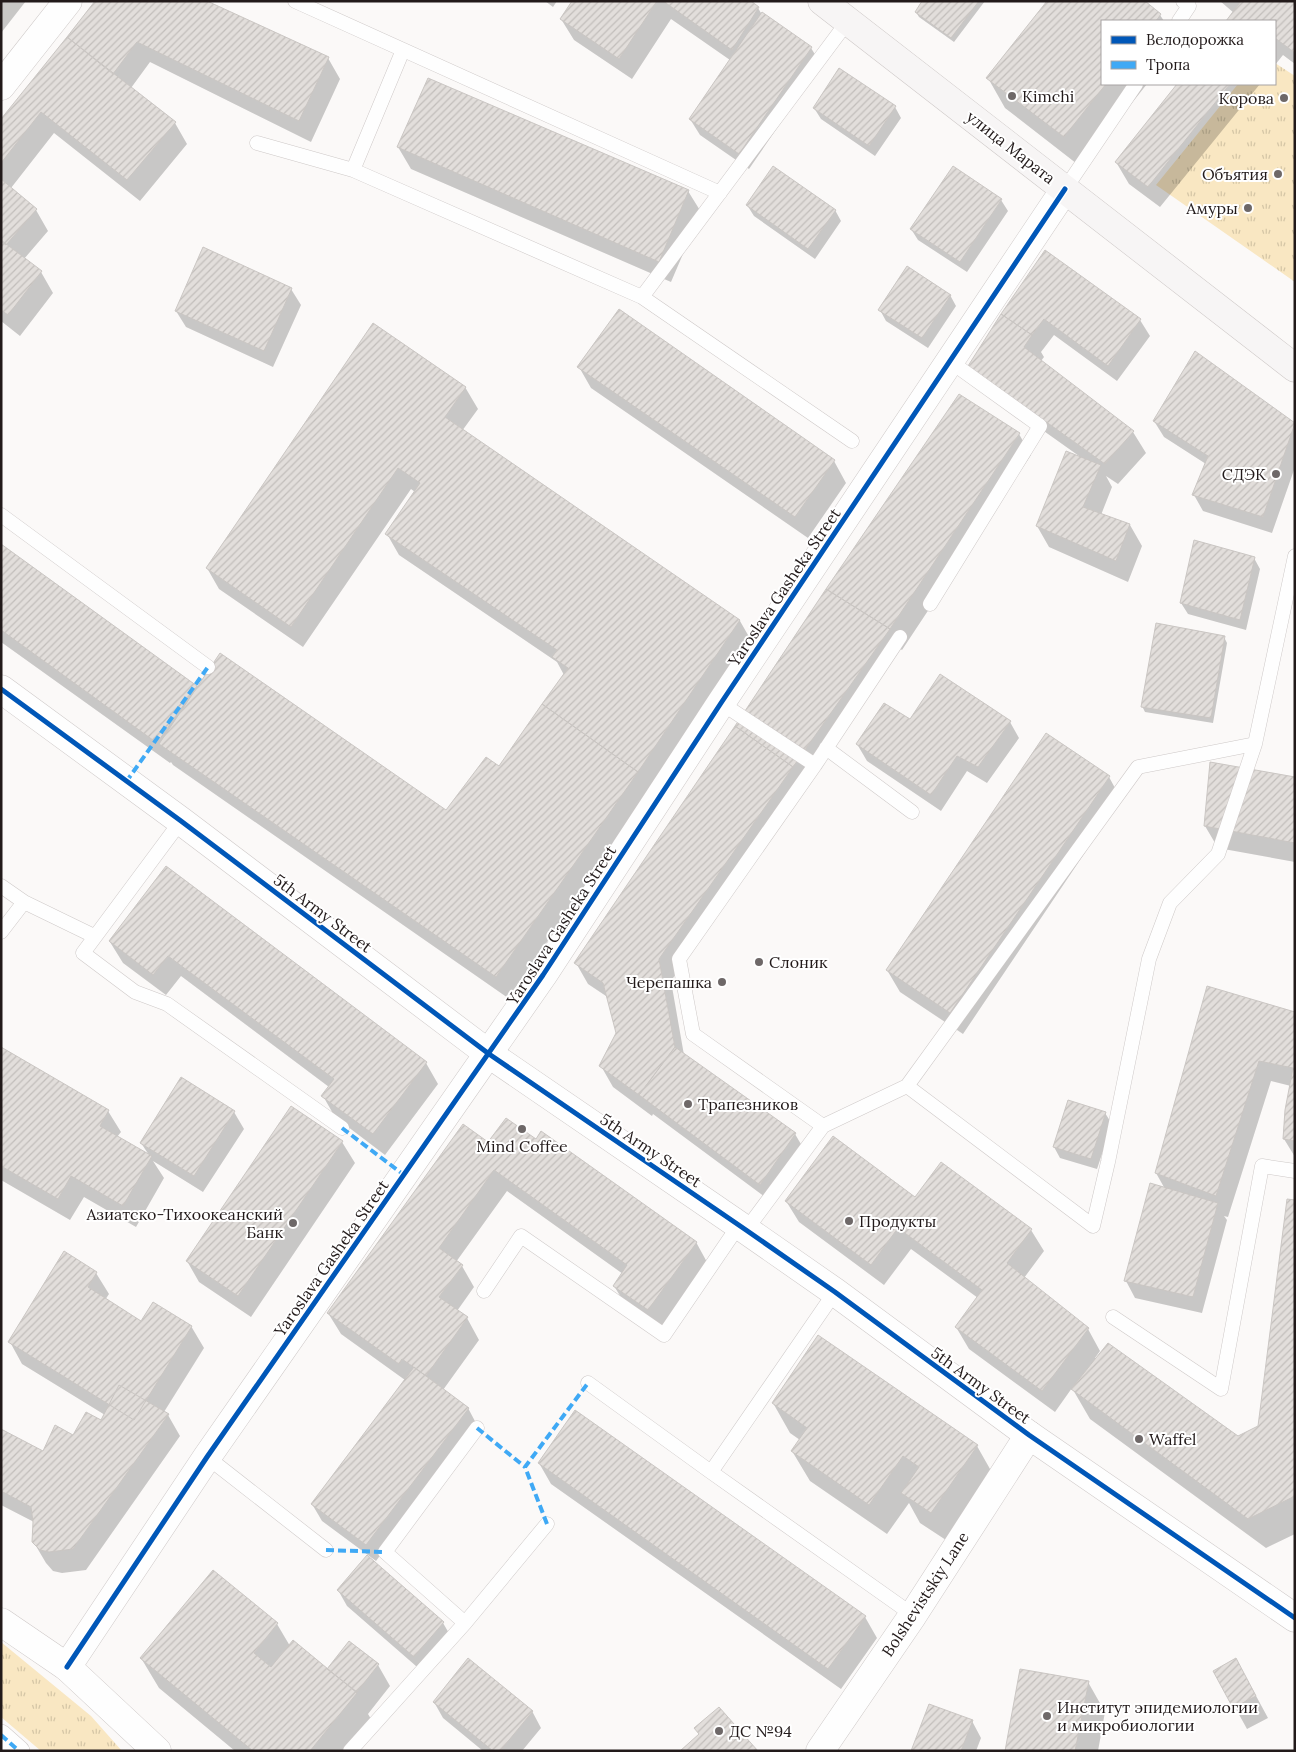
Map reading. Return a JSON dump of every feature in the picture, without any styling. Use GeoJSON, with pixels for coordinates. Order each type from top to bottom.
{"type":"FeatureCollection","features":[{"type":"Feature","properties":{"kind":"main road","name":"улица Марата"},"geometry":{"type":"LineString","coordinates":[[822,1],[1295,368]]}},
{"type":"Feature","properties":{"kind":"street"},"geometry":{"type":"LineString","coordinates":[[1,86],[68,1]]}},
{"type":"Feature","properties":{"kind":"street","name":"Yaroslava Gasheka Street"},"geometry":{"type":"LineString","coordinates":[[67,1667],[206,1457],[543,975],[721,703],[1065,189]]}},
{"type":"Feature","properties":{"kind":"street","name":"5th Army Street"},"geometry":{"type":"LineString","coordinates":[[1,689],[181,821],[489,1054],[743,1227],[835,1292],[1028,1435],[1295,1618]]}},
{"type":"Feature","properties":{"kind":"street","name":"Bolshevistskiy Lane"},"geometry":{"type":"LineString","coordinates":[[820,1751],[913,1615],[1028,1435]]}},
{"type":"Feature","properties":{"kind":"street"},"geometry":{"type":"LineString","coordinates":[[1,1622],[67,1667],[157,1751]]}},
{"type":"Feature","properties":{"kind":"street"},"geometry":{"type":"LineString","coordinates":[[1,1735],[19,1751]]}},
{"type":"Feature","properties":{"kind":"lane"},"geometry":{"type":"LineString","coordinates":[[295,1],[720,193]]}},
{"type":"Feature","properties":{"kind":"lane"},"geometry":{"type":"LineString","coordinates":[[1180,20],[1189,6],[1183,1]]}},
{"type":"Feature","properties":{"kind":"lane"},"geometry":{"type":"LineString","coordinates":[[642,297],[848,21]]}},
{"type":"Feature","properties":{"kind":"lane"},"geometry":{"type":"LineString","coordinates":[[353,170],[403,50]]}},
{"type":"Feature","properties":{"kind":"lane"},"geometry":{"type":"LineString","coordinates":[[1065,189],[1135,85]]}},
{"type":"Feature","properties":{"kind":"lane"},"geometry":{"type":"LineString","coordinates":[[257,143],[353,170],[642,297],[852,441]]}},
{"type":"Feature","properties":{"kind":"lane"},"geometry":{"type":"LineString","coordinates":[[930,604],[1040,426],[951,362]]}},
{"type":"Feature","properties":{"kind":"lane"},"geometry":{"type":"LineString","coordinates":[[1,515],[208,667]]}},
{"type":"Feature","properties":{"kind":"lane"},"geometry":{"type":"LineString","coordinates":[[907,1086],[1093,1226],[1108,1162],[1149,959],[1170,903],[1218,854],[1255,744],[1295,556]]}},
{"type":"Feature","properties":{"kind":"lane"},"geometry":{"type":"LineString","coordinates":[[823,1126],[693,1034],[679,959],[815,765],[900,637]]}},
{"type":"Feature","properties":{"kind":"lane"},"geometry":{"type":"LineString","coordinates":[[721,703],[815,765]]}},
{"type":"Feature","properties":{"kind":"lane"},"geometry":{"type":"LineString","coordinates":[[484,1291],[521,1236],[664,1335],[743,1227],[823,1126],[907,1086],[1138,767],[1255,744]]}},
{"type":"Feature","properties":{"kind":"lane"},"geometry":{"type":"LineString","coordinates":[[826,748],[912,812]]}},
{"type":"Feature","properties":{"kind":"lane"},"geometry":{"type":"LineString","coordinates":[[181,821],[83,953],[134,992],[167,1004],[342,1128]]}},
{"type":"Feature","properties":{"kind":"lane"},"geometry":{"type":"LineString","coordinates":[[1,886],[24,902],[94,936]]}},
{"type":"Feature","properties":{"kind":"lane"},"geometry":{"type":"LineString","coordinates":[[1,932],[24,902]]}},
{"type":"Feature","properties":{"kind":"lane"},"geometry":{"type":"LineString","coordinates":[[1113,1317],[1221,1389],[1262,1166],[1295,1171]]}},
{"type":"Feature","properties":{"kind":"lane"},"geometry":{"type":"LineString","coordinates":[[711,1472],[835,1292]]}},
{"type":"Feature","properties":{"kind":"lane"},"geometry":{"type":"LineString","coordinates":[[588,1383],[913,1615]]}},
{"type":"Feature","properties":{"kind":"lane"},"geometry":{"type":"LineString","coordinates":[[465,1623],[385,1552],[476,1428]]}},
{"type":"Feature","properties":{"kind":"lane"},"geometry":{"type":"LineString","coordinates":[[206,1457],[326,1550]]}},
{"type":"Feature","properties":{"kind":"lane"},"geometry":{"type":"LineString","coordinates":[[350,1751],[465,1623],[547,1524]]}},
{"type":"Feature","properties":{"kind":"green space"},"geometry":{"type":"Polygon","coordinates":[[[1276,64],[1295,76],[1295,282],[1156,185],[1237,85],[1276,85],[1276,64]]]}},
{"type":"Feature","properties":{"kind":"green space"},"geometry":{"type":"Polygon","coordinates":[[[1,1642],[91,1716],[122,1751],[41,1751],[1,1717],[1,1642]]]}},
{"type":"Feature","properties":{"kind":"building"},"geometry":{"type":"Polygon","coordinates":[[[95,1],[207,1],[329,57],[299,121],[137,42],[113,74],[67,37],[95,1]]]}},
{"type":"Feature","properties":{"kind":"building"},"geometry":{"type":"Polygon","coordinates":[[[572,1],[657,1],[619,59],[560,19],[572,1]]]}},
{"type":"Feature","properties":{"kind":"building"},"geometry":{"type":"Polygon","coordinates":[[[663,1],[751,1],[759,7],[732,50],[663,1]]]}},
{"type":"Feature","properties":{"kind":"building"},"geometry":{"type":"Polygon","coordinates":[[[922,1],[979,1],[951,38],[915,12],[922,1]]]}},
{"type":"Feature","properties":{"kind":"building"},"geometry":{"type":"Polygon","coordinates":[[[1047,1],[1145,1],[1161,14],[1157,20],[1101,20],[1101,85],[1105,85],[1064,137],[986,78],[1047,1]]]}},
{"type":"Feature","properties":{"kind":"building"},"geometry":{"type":"Polygon","coordinates":[[[1241,1],[1295,1],[1295,53],[1276,39],[1276,20],[1227,20],[1241,1]]]}},
{"type":"Feature","properties":{"kind":"building"},"geometry":{"type":"Polygon","coordinates":[[[762,12],[812,47],[739,154],[689,119],[762,12]]]}},
{"type":"Feature","properties":{"kind":"building"},"geometry":{"type":"Polygon","coordinates":[[[67,37],[176,122],[127,180],[41,112],[1,163],[1,119],[67,37]]]}},
{"type":"Feature","properties":{"kind":"building"},"geometry":{"type":"Polygon","coordinates":[[[839,68],[896,106],[869,146],[813,108],[839,68]]]}},
{"type":"Feature","properties":{"kind":"building"},"geometry":{"type":"Polygon","coordinates":[[[428,78],[689,190],[659,262],[397,147],[428,78]]]}},
{"type":"Feature","properties":{"kind":"building"},"geometry":{"type":"Polygon","coordinates":[[[1176,85],[1229,85],[1148,187],[1115,162],[1176,85]]]}},
{"type":"Feature","properties":{"kind":"building"},"geometry":{"type":"Polygon","coordinates":[[[773,166],[836,210],[808,249],[746,205],[773,166]]]}},
{"type":"Feature","properties":{"kind":"building"},"geometry":{"type":"Polygon","coordinates":[[[953,166],[1002,199],[960,262],[910,229],[953,166]]]}},
{"type":"Feature","properties":{"kind":"building"},"geometry":{"type":"Polygon","coordinates":[[[1,179],[37,209],[6,245],[1,241],[1,179]]]}},
{"type":"Feature","properties":{"kind":"building"},"geometry":{"type":"Polygon","coordinates":[[[1,240],[42,271],[8,315],[1,310],[1,240]]]}},
{"type":"Feature","properties":{"kind":"building"},"geometry":{"type":"Polygon","coordinates":[[[203,247],[292,288],[264,351],[175,311],[203,247]]]}},
{"type":"Feature","properties":{"kind":"building"},"geometry":{"type":"Polygon","coordinates":[[[1045,250],[1141,319],[1108,366],[1044,319],[1032,335],[1001,314],[1045,250]]]}},
{"type":"Feature","properties":{"kind":"building"},"geometry":{"type":"Polygon","coordinates":[[[907,266],[951,295],[922,338],[878,310],[907,266]]]}},
{"type":"Feature","properties":{"kind":"building"},"geometry":{"type":"Polygon","coordinates":[[[619,309],[835,460],[795,517],[577,367],[619,309]]]}},
{"type":"Feature","properties":{"kind":"building"},"geometry":{"type":"Polygon","coordinates":[[[1001,314],[1032,335],[1024,347],[1134,431],[1105,464],[968,366],[1001,314]]]}},
{"type":"Feature","properties":{"kind":"building"},"geometry":{"type":"Polygon","coordinates":[[[373,323],[466,387],[445,417],[740,620],[638,772],[542,704],[568,668],[552,657],[557,650],[385,534],[420,483],[398,468],[291,627],[206,568],[373,323]]]}},
{"type":"Feature","properties":{"kind":"building"},"geometry":{"type":"Polygon","coordinates":[[[1195,351],[1295,423],[1263,517],[1192,495],[1208,456],[1153,421],[1195,351]]]}},
{"type":"Feature","properties":{"kind":"building"},"geometry":{"type":"Polygon","coordinates":[[[959,394],[1020,433],[890,629],[826,589],[959,394]]]}},
{"type":"Feature","properties":{"kind":"building"},"geometry":{"type":"Polygon","coordinates":[[[1066,451],[1101,465],[1083,507],[1130,524],[1116,561],[1036,526],[1066,451]]]}},
{"type":"Feature","properties":{"kind":"building"},"geometry":{"type":"Polygon","coordinates":[[[1194,540],[1255,557],[1240,620],[1180,603],[1194,540]]]}},
{"type":"Feature","properties":{"kind":"building"},"geometry":{"type":"Polygon","coordinates":[[[1,544],[197,686],[157,743],[1,630],[1,544]]]}},
{"type":"Feature","properties":{"kind":"building"},"geometry":{"type":"Polygon","coordinates":[[[826,589],[890,629],[793,767],[735,726],[826,589]]]}},
{"type":"Feature","properties":{"kind":"building"},"geometry":{"type":"Polygon","coordinates":[[[1156,623],[1225,636],[1211,718],[1141,707],[1156,623]]]}},
{"type":"Feature","properties":{"kind":"building"},"geometry":{"type":"Polygon","coordinates":[[[220,653],[446,810],[486,757],[499,766],[542,704],[638,772],[496,977],[159,744],[220,653]]]}},
{"type":"Feature","properties":{"kind":"building"},"geometry":{"type":"Polygon","coordinates":[[[940,674],[1011,721],[978,767],[957,756],[931,795],[856,744],[884,703],[910,719],[940,674]]]}},
{"type":"Feature","properties":{"kind":"building"},"geometry":{"type":"Polygon","coordinates":[[[735,726],[793,767],[659,959],[675,1047],[639,1095],[599,1066],[616,1033],[603,983],[574,963],[735,726]]]}},
{"type":"Feature","properties":{"kind":"building"},"geometry":{"type":"Polygon","coordinates":[[[1046,733],[1110,776],[950,1013],[886,970],[1046,733]]]}},
{"type":"Feature","properties":{"kind":"building"},"geometry":{"type":"Polygon","coordinates":[[[1210,762],[1295,777],[1295,843],[1204,826],[1210,762]]]}},
{"type":"Feature","properties":{"kind":"building"},"geometry":{"type":"Polygon","coordinates":[[[166,866],[427,1062],[373,1134],[321,1096],[334,1079],[168,956],[153,975],[109,941],[166,866]]]}},
{"type":"Feature","properties":{"kind":"building"},"geometry":{"type":"Polygon","coordinates":[[[1207,986],[1295,1012],[1295,1141],[1283,1139],[1285,1110],[1293,1068],[1259,1061],[1216,1196],[1155,1173],[1207,986]]]}},
{"type":"Feature","properties":{"kind":"building"},"geometry":{"type":"Polygon","coordinates":[[[1,1047],[109,1110],[100,1126],[152,1156],[123,1206],[71,1176],[58,1199],[1,1166],[1,1047]]]}},
{"type":"Feature","properties":{"kind":"building"},"geometry":{"type":"Polygon","coordinates":[[[675,1047],[796,1133],[760,1185],[639,1095],[675,1047]]]}},
{"type":"Feature","properties":{"kind":"building"},"geometry":{"type":"Polygon","coordinates":[[[181,1077],[235,1111],[194,1176],[140,1143],[181,1077]]]}},
{"type":"Feature","properties":{"kind":"building"},"geometry":{"type":"Polygon","coordinates":[[[1068,1100],[1106,1112],[1091,1159],[1053,1147],[1068,1100]]]}},
{"type":"Feature","properties":{"kind":"building"},"geometry":{"type":"Polygon","coordinates":[[[291,1106],[343,1141],[238,1296],[186,1261],[291,1106]]]}},
{"type":"Feature","properties":{"kind":"building"},"geometry":{"type":"Polygon","coordinates":[[[506,1118],[536,1139],[541,1131],[697,1242],[648,1310],[613,1286],[627,1265],[494,1170],[439,1248],[463,1265],[439,1297],[468,1317],[426,1376],[402,1359],[399,1364],[327,1313],[463,1124],[488,1142],[506,1118]]]}},
{"type":"Feature","properties":{"kind":"building"},"geometry":{"type":"Polygon","coordinates":[[[833,1136],[915,1197],[941,1162],[1032,1229],[1007,1263],[1089,1328],[1042,1391],[955,1327],[982,1290],[898,1228],[871,1265],[785,1201],[833,1136]]]}},
{"type":"Feature","properties":{"kind":"building"},"geometry":{"type":"Polygon","coordinates":[[[1150,1183],[1218,1203],[1193,1297],[1124,1281],[1150,1183]]]}},
{"type":"Feature","properties":{"kind":"building"},"geometry":{"type":"Polygon","coordinates":[[[1287,1199],[1295,1200],[1295,1496],[1248,1519],[1071,1389],[1108,1343],[1238,1436],[1258,1426],[1287,1199]]]}},
{"type":"Feature","properties":{"kind":"building"},"geometry":{"type":"Polygon","coordinates":[[[64,1251],[97,1272],[88,1287],[141,1321],[153,1302],[192,1326],[134,1420],[8,1342],[64,1251]]]}},
{"type":"Feature","properties":{"kind":"building"},"geometry":{"type":"Polygon","coordinates":[[[818,1335],[978,1445],[931,1513],[901,1493],[919,1467],[903,1456],[869,1505],[791,1451],[807,1428],[772,1403],[818,1335]]]}},
{"type":"Feature","properties":{"kind":"building"},"geometry":{"type":"Polygon","coordinates":[[[414,1367],[469,1408],[366,1545],[311,1504],[414,1367]]]}},
{"type":"Feature","properties":{"kind":"building"},"geometry":{"type":"Polygon","coordinates":[[[119,1385],[169,1414],[73,1549],[49,1552],[40,1550],[32,1542],[33,1522],[31,1507],[1,1491],[1,1429],[43,1451],[55,1425],[73,1435],[86,1412],[101,1420],[119,1385]]]}},
{"type":"Feature","properties":{"kind":"building"},"geometry":{"type":"Polygon","coordinates":[[[575,1410],[866,1616],[828,1669],[538,1463],[575,1410]]]}},
{"type":"Feature","properties":{"kind":"building"},"geometry":{"type":"Polygon","coordinates":[[[367,1555],[444,1622],[414,1657],[337,1590],[367,1555]]]}},
{"type":"Feature","properties":{"kind":"building"},"geometry":{"type":"Polygon","coordinates":[[[213,1570],[278,1623],[254,1653],[271,1667],[293,1640],[357,1693],[310,1751],[253,1751],[140,1658],[213,1570]]]}},
{"type":"Feature","properties":{"kind":"building"},"geometry":{"type":"Polygon","coordinates":[[[349,1641],[379,1664],[357,1692],[327,1669],[349,1641]]]}},
{"type":"Feature","properties":{"kind":"building"},"geometry":{"type":"Polygon","coordinates":[[[468,1658],[533,1711],[500,1751],[493,1751],[433,1702],[468,1658]]]}},
{"type":"Feature","properties":{"kind":"building"},"geometry":{"type":"Polygon","coordinates":[[[1236,1658],[1256,1696],[1233,1708],[1213,1671],[1236,1658]]]}},
{"type":"Feature","properties":{"kind":"building","name":"Институт эпидемиологии и микробиологии"},"geometry":{"type":"Polygon","coordinates":[[[1020,1669],[1089,1681],[1075,1751],[1005,1751],[1020,1669]]]}},
{"type":"Feature","properties":{"kind":"building"},"geometry":{"type":"Polygon","coordinates":[[[929,1704],[973,1720],[961,1751],[911,1751],[929,1704]]]}},
{"type":"Feature","properties":{"kind":"building","name":"ДС №94"},"geometry":{"type":"Polygon","coordinates":[[[719,1707],[758,1751],[680,1751],[699,1734],[694,1728],[719,1707]]]}},
{"type":"Feature","properties":{"kind":"marked path"},"geometry":{"type":"LineString","coordinates":[[126,782],[208,667]]}},
{"type":"Feature","properties":{"kind":"marked path"},"geometry":{"type":"LineString","coordinates":[[342,1128],[404,1175]]}},
{"type":"Feature","properties":{"kind":"marked path"},"geometry":{"type":"LineString","coordinates":[[547,1524],[525,1467],[588,1383]]}},
{"type":"Feature","properties":{"kind":"marked path"},"geometry":{"type":"LineString","coordinates":[[477,1428],[525,1467]]}},
{"type":"Feature","properties":{"kind":"marked path"},"geometry":{"type":"LineString","coordinates":[[326,1550],[385,1552]]}},
{"type":"Feature","properties":{"kind":"marked path"},"geometry":{"type":"LineString","coordinates":[[1,1735],[19,1751]]}},
{"type":"Feature","properties":{"kind":"cycle path"},"geometry":{"type":"LineString","coordinates":[[67,1667],[207,1457],[543,975],[721,703],[1065,189]]}},
{"type":"Feature","properties":{"kind":"cycle path"},"geometry":{"type":"LineString","coordinates":[[1,689],[181,821],[489,1054],[835,1292],[1029,1435],[1295,1618]]}},
{"type":"Feature","properties":{"kind":"place","name":"Kimchi"},"geometry":{"type":"Point","coordinates":[1012,96]}},
{"type":"Feature","properties":{"kind":"place","name":"Корова"},"geometry":{"type":"Point","coordinates":[1284,98]}},
{"type":"Feature","properties":{"kind":"place","name":"Объятия"},"geometry":{"type":"Point","coordinates":[1278,174]}},
{"type":"Feature","properties":{"kind":"place","name":"Амуры"},"geometry":{"type":"Point","coordinates":[1248,208]}},
{"type":"Feature","properties":{"kind":"place","name":"СДЭК"},"geometry":{"type":"Point","coordinates":[1276,474]}},
{"type":"Feature","properties":{"kind":"place","name":"Слоник"},"geometry":{"type":"Point","coordinates":[759,962]}},
{"type":"Feature","properties":{"kind":"place","name":"Черепашка"},"geometry":{"type":"Point","coordinates":[722,982]}},
{"type":"Feature","properties":{"kind":"place","name":"Трапезников"},"geometry":{"type":"Point","coordinates":[688,1104]}},
{"type":"Feature","properties":{"kind":"place","name":"Mind Coffee"},"geometry":{"type":"Point","coordinates":[522,1129]}},
{"type":"Feature","properties":{"kind":"place","name":"Продукты"},"geometry":{"type":"Point","coordinates":[849,1221]}},
{"type":"Feature","properties":{"kind":"place","name":"Азиатско-Тихоокеанский Банк"},"geometry":{"type":"Point","coordinates":[293,1223]}},
{"type":"Feature","properties":{"kind":"place","name":"Waffel"},"geometry":{"type":"Point","coordinates":[1139,1439]}},
{"type":"Feature","properties":{"kind":"place","name":"Институт эпидемиологии и микробиологии"},"geometry":{"type":"Point","coordinates":[1047,1716]}},
{"type":"Feature","properties":{"kind":"place","name":"ДС №94"},"geometry":{"type":"Point","coordinates":[719,1731]}}]}
